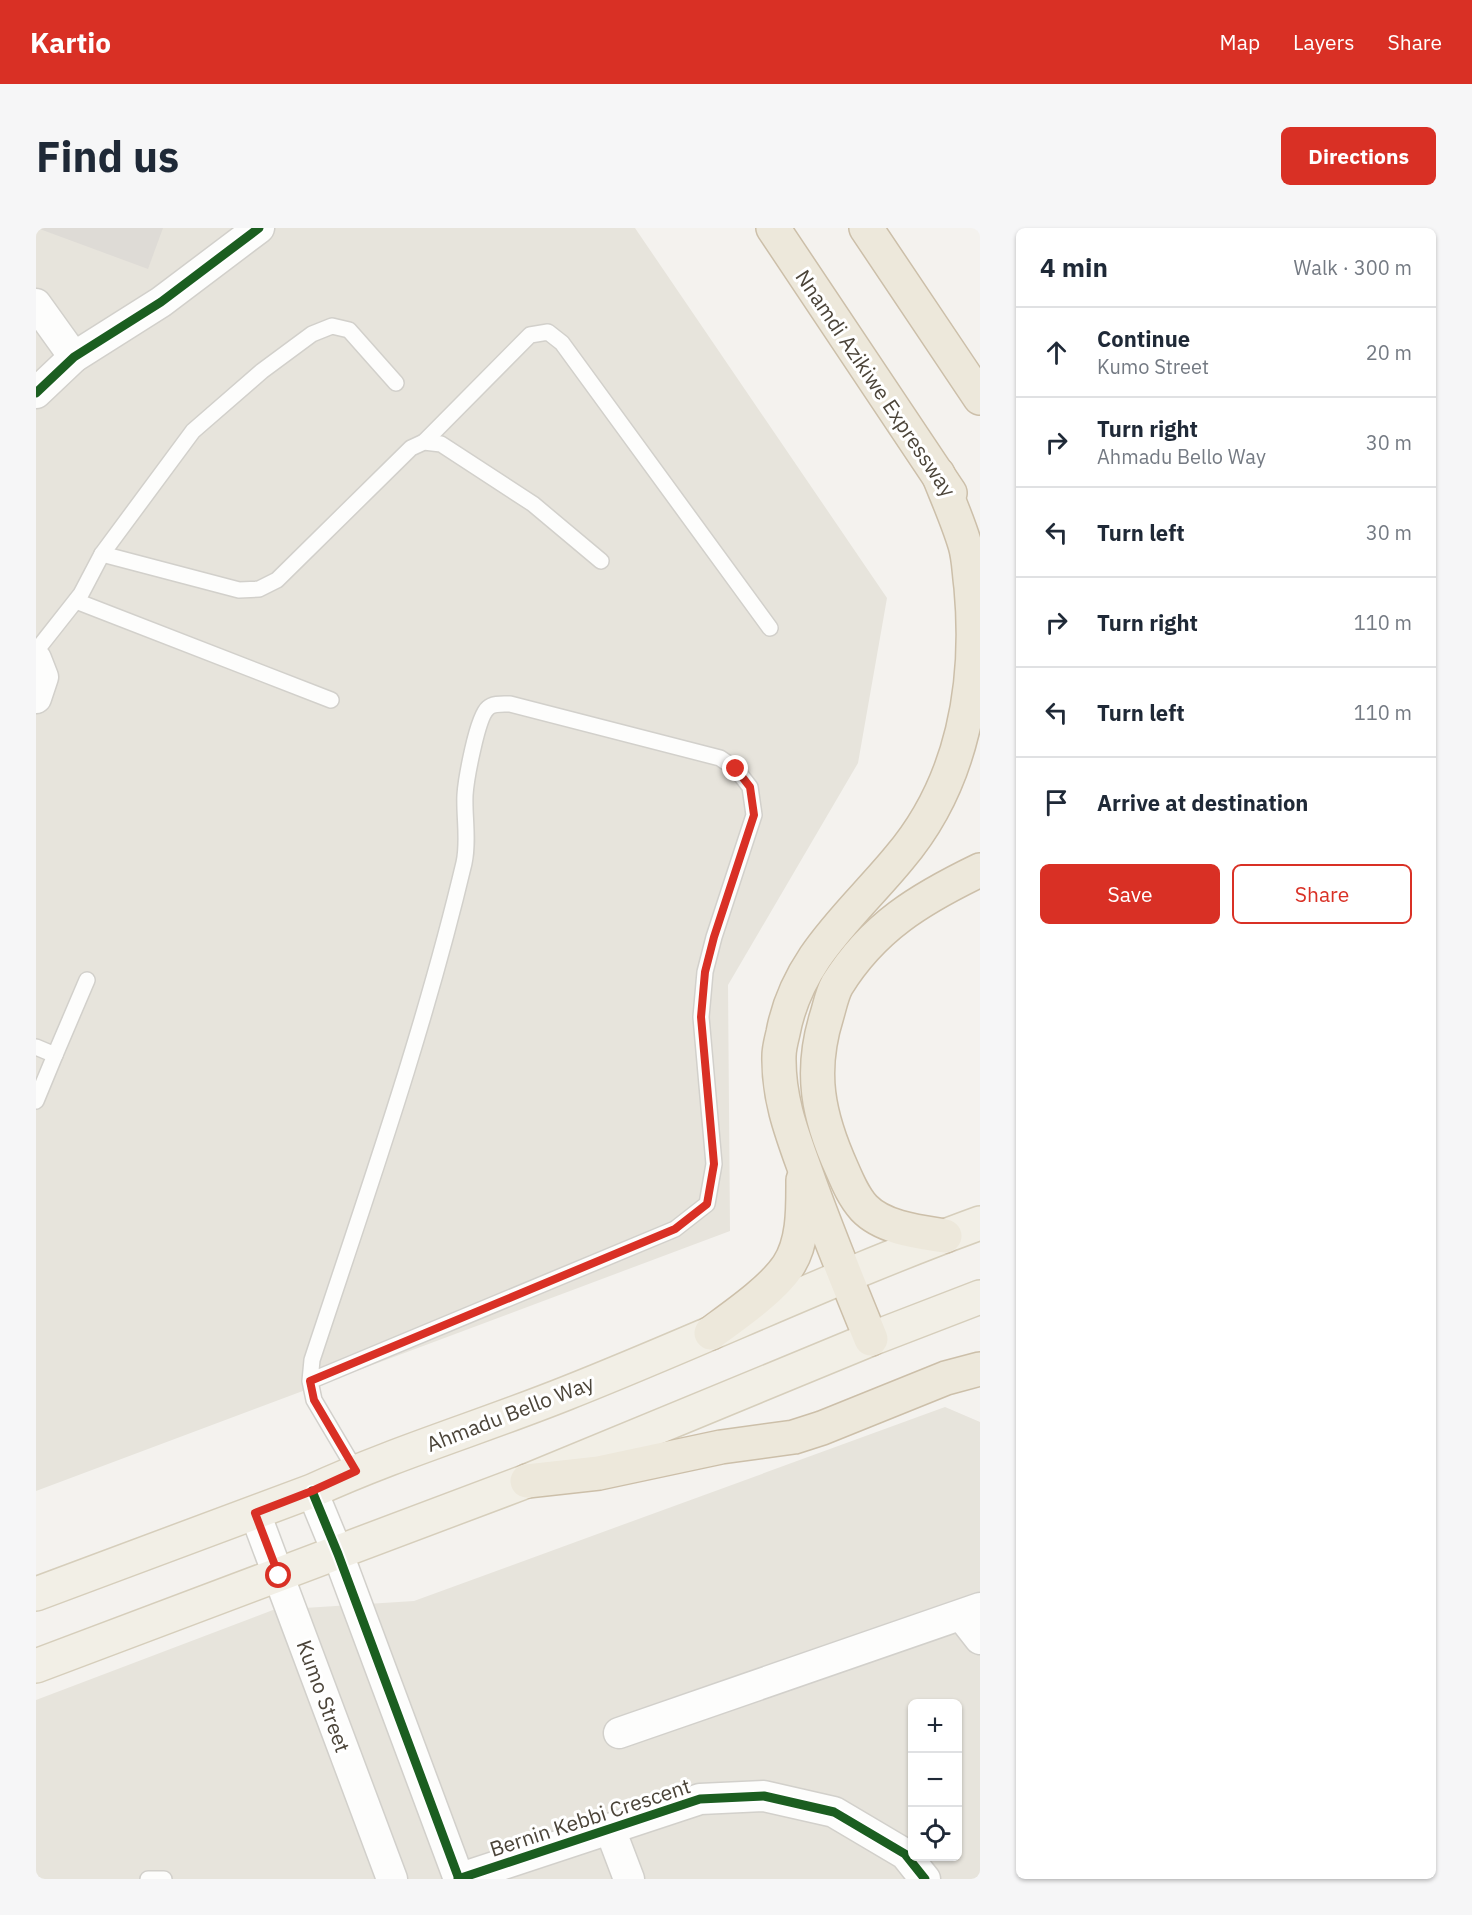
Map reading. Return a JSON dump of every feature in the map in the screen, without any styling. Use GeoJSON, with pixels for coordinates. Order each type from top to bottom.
{"type":"FeatureCollection","features":[{"type":"Feature","properties":{"kind":"highway","name":"Nnamdi Azikiwe Expressway"},"geometry":{"type":"LineString","coordinates":[[772,228],[980,539]]}},
{"type":"Feature","properties":{"kind":"highway"},"geometry":{"type":"LineString","coordinates":[[866,228],[980,398]]}},
{"type":"Feature","properties":{"kind":"highway"},"geometry":{"type":"LineString","coordinates":[[871,1339],[844,1276],[783,1106],[779,1055],[786,1015],[800,978],[858,902],[900,858],[933,812],[950,777],[966,729],[976,656],[974,608],[965,546],[938,474]]}},
{"type":"Feature","properties":{"kind":"highway"},"geometry":{"type":"LineString","coordinates":[[945,1236],[895,1226],[866,1210],[853,1193],[829,1140],[818,1095],[820,1038],[836,987],[868,942],[905,912],[939,890],[980,870]]}},
{"type":"Feature","properties":{"kind":"highway"},"geometry":{"type":"LineString","coordinates":[[711,1333],[744,1308],[789,1266],[799,1238],[803,1207],[803,1164]]}},
{"type":"Feature","properties":{"kind":"highway"},"geometry":{"type":"LineString","coordinates":[[527,1481],[599,1473],[712,1449],[794,1437],[946,1378],[980,1369]]}},
{"type":"Feature","properties":{"kind":"main road","name":"Ahmadu Bello Way"},"geometry":{"type":"LineString","coordinates":[[36,1594],[567,1393],[844,1276],[980,1223]]}},
{"type":"Feature","properties":{"kind":"main road"},"geometry":{"type":"LineString","coordinates":[[36,1666],[527,1481],[871,1339],[980,1297]]}},
{"type":"Feature","properties":{"kind":"street"},"geometry":{"type":"LineString","coordinates":[[36,393],[74,357],[161,302],[260,228]]}},
{"type":"Feature","properties":{"kind":"street"},"geometry":{"type":"LineString","coordinates":[[36,304],[74,357]]}},
{"type":"Feature","properties":{"kind":"street"},"geometry":{"type":"LineString","coordinates":[[36,658],[44,676],[36,698]]}},
{"type":"Feature","properties":{"kind":"street"},"geometry":{"type":"LineString","coordinates":[[312,1491],[338,1554],[458,1879]]}},
{"type":"Feature","properties":{"kind":"street","name":"Kumo Street"},"geometry":{"type":"LineString","coordinates":[[255,1513],[392,1879]]}},
{"type":"Feature","properties":{"kind":"street"},"geometry":{"type":"LineString","coordinates":[[619,1733],[971,1612],[980,1639]]}},
{"type":"Feature","properties":{"kind":"street","name":"Bernin Kebbi Crescent"},"geometry":{"type":"LineString","coordinates":[[458,1879],[700,1799],[764,1796],[834,1812],[905,1854],[925,1879]]}},
{"type":"Feature","properties":{"kind":"street"},"geometry":{"type":"LineString","coordinates":[[610,1829],[629,1879]]}},
{"type":"Feature","properties":{"kind":"lane"},"geometry":{"type":"LineString","coordinates":[[36,651],[76,601],[102,554],[193,431],[262,371],[312,334],[332,326],[349,330],[396,383]]}},
{"type":"Feature","properties":{"kind":"lane"},"geometry":{"type":"LineString","coordinates":[[102,554],[239,590],[259,589],[277,580],[411,448],[424,442],[530,335],[548,332],[562,343],[770,628]]}},
{"type":"Feature","properties":{"kind":"lane"},"geometry":{"type":"LineString","coordinates":[[424,442],[441,444],[533,504],[601,561]]}},
{"type":"Feature","properties":{"kind":"lane"},"geometry":{"type":"LineString","coordinates":[[76,601],[331,700]]}},
{"type":"Feature","properties":{"kind":"lane"},"geometry":{"type":"LineString","coordinates":[[310,1381],[675,1229],[707,1204],[714,1164],[701,1017],[705,972],[714,937],[754,815],[750,787],[736,769],[720,759],[510,704],[488,707],[482,717],[465,795],[465,860],[419,1034],[312,1360],[310,1381],[314,1400],[356,1471]]}},
{"type":"Feature","properties":{"kind":"lane"},"geometry":{"type":"LineString","coordinates":[[36,1101],[87,980]]}},
{"type":"Feature","properties":{"kind":"lane"},"geometry":{"type":"LineString","coordinates":[[36,1047],[55,1055]]}},
{"type":"Feature","properties":{"kind":"lane"},"geometry":{"type":"LineString","coordinates":[[148,1879],[164,1879]]}},
{"type":"Feature","properties":{"kind":"shaded area"},"geometry":{"type":"Polygon","coordinates":[[[36,228],[635,228],[887,598],[858,763],[728,985],[730,1231],[36,1491],[36,228]]]}},
{"type":"Feature","properties":{"kind":"shaded area"},"geometry":{"type":"Polygon","coordinates":[[[945,1407],[980,1422],[980,1879],[36,1879],[36,1700],[273,1610],[414,1601],[945,1407]]]}},
{"type":"Feature","properties":{"kind":"building"},"geometry":{"type":"Polygon","coordinates":[[[37,228],[163,228],[148,269],[37,228]]]}},
{"type":"Feature","properties":{"kind":"cycle path"},"geometry":{"type":"LineString","coordinates":[[36,393],[74,357],[161,302],[259,228]]}},
{"type":"Feature","properties":{"kind":"cycle path"},"geometry":{"type":"LineString","coordinates":[[312,1491],[338,1554],[459,1879]]}},
{"type":"Feature","properties":{"kind":"cycle path"},"geometry":{"type":"LineString","coordinates":[[458,1879],[700,1799],[764,1796],[834,1812],[905,1854],[925,1879]]}},
{"type":"Feature","properties":{"kind":"route"},"geometry":{"type":"LineString","coordinates":[[279,1576],[255,1513],[356,1471],[314,1400],[310,1381],[675,1229],[707,1204],[714,1164],[701,1017],[705,972],[714,937],[754,815],[750,787],[736,769]]}}]}
